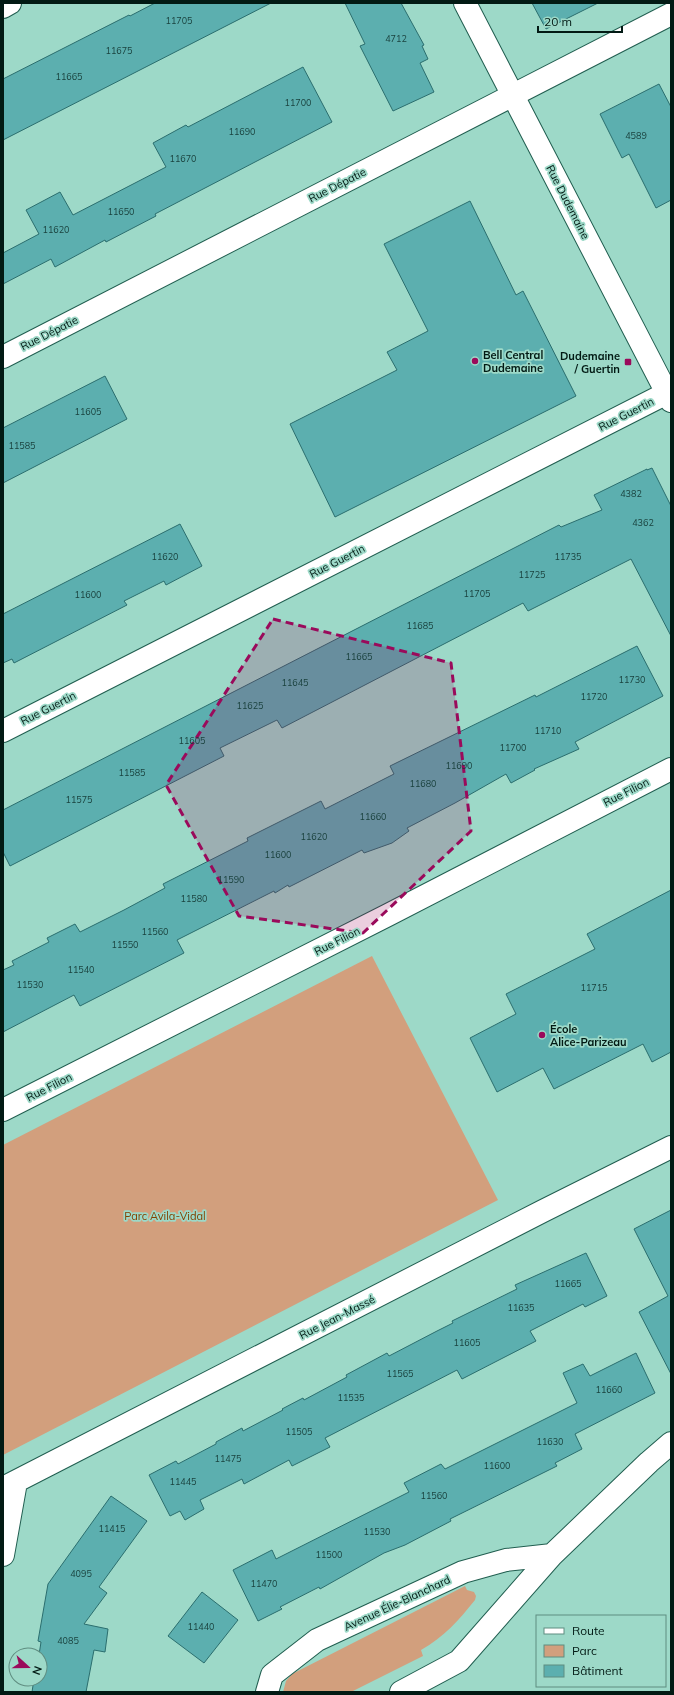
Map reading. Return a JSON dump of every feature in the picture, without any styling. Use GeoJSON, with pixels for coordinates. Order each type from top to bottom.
{"type":"FeatureCollection","features":[{"type":"Feature","properties":{"kind":"street"},"geometry":{"type":"LineString","coordinates":[[3,7],[10,3]]}},
{"type":"Feature","properties":{"kind":"street","name":"Rue Dudemaine"},"geometry":{"type":"LineString","coordinates":[[465,3],[670,395]]}},
{"type":"Feature","properties":{"kind":"street","name":"Rue Dépatie"},"geometry":{"type":"LineString","coordinates":[[3,357],[512,94],[671,14]]}},
{"type":"Feature","properties":{"kind":"street","name":"Rue Guertin"},"geometry":{"type":"LineString","coordinates":[[3,731],[670,395]]}},
{"type":"Feature","properties":{"kind":"street","name":"Rue Filion"},"geometry":{"type":"LineString","coordinates":[[3,1110],[388,915],[671,769]]}},
{"type":"Feature","properties":{"kind":"street","name":"Rue Jean-Massé"},"geometry":{"type":"LineString","coordinates":[[9,1486],[543,1211],[671,1147]]}},
{"type":"Feature","properties":{"kind":"street"},"geometry":{"type":"LineString","coordinates":[[401,1692],[459,1661],[552,1555],[649,1462],[671,1444]]}},
{"type":"Feature","properties":{"kind":"street"},"geometry":{"type":"LineString","coordinates":[[3,1555],[9,1486]]}},
{"type":"Feature","properties":{"kind":"street","name":"Avenue Élie-Blanchard"},"geometry":{"type":"LineString","coordinates":[[267,1692],[272,1675],[317,1640],[463,1572],[506,1560],[552,1555]]}},
{"type":"Feature","properties":{"kind":"highlighted area"},"geometry":{"type":"Polygon","coordinates":[[[273,619],[451,663],[471,831],[363,933],[239,916],[166,785],[273,619]]]}},
{"type":"Feature","properties":{"kind":"green space","name":"Parc Avila-Vidal"},"geometry":{"type":"Polygon","coordinates":[[[372,956],[498,1200],[3,1455],[3,1145],[372,956]]]}},
{"type":"Feature","properties":{"kind":"green space"},"geometry":{"type":"Polygon","coordinates":[[[465,1586],[467,1590],[474,1592],[476,1596],[475,1600],[451,1628],[437,1640],[421,1650],[423,1656],[351,1692],[283,1692],[286,1681],[292,1674],[465,1586]]]}},
{"type":"Feature","properties":{"kind":"building"},"geometry":{"type":"Polygon","coordinates":[[[155,3],[271,3],[3,140],[3,79],[155,3]]]}},
{"type":"Feature","properties":{"kind":"building"},"geometry":{"type":"Polygon","coordinates":[[[345,3],[401,3],[424,45],[422,46],[428,59],[420,63],[434,92],[393,111],[360,46],[365,44],[345,3]]]}},
{"type":"Feature","properties":{"kind":"building"},"geometry":{"type":"Polygon","coordinates":[[[532,3],[598,3],[546,29],[532,3]]]}},
{"type":"Feature","properties":{"kind":"building"},"geometry":{"type":"Polygon","coordinates":[[[303,67],[332,122],[155,214],[156,216],[106,242],[105,240],[55,267],[51,259],[3,284],[3,253],[39,234],[26,210],[60,192],[73,215],[166,167],[153,143],[186,125],[188,127],[303,67]]]}},
{"type":"Feature","properties":{"kind":"building"},"geometry":{"type":"Polygon","coordinates":[[[659,84],[671,107],[671,200],[656,208],[629,154],[622,158],[600,114],[659,84]]]}},
{"type":"Feature","properties":{"kind":"building","name":"Bell Central Dudemaine"},"geometry":{"type":"Polygon","coordinates":[[[470,201],[516,295],[523,291],[576,396],[335,517],[290,424],[397,370],[387,352],[428,331],[384,244],[470,201]]]}},
{"type":"Feature","properties":{"kind":"building"},"geometry":{"type":"Polygon","coordinates":[[[105,376],[127,419],[3,483],[3,428],[105,376]]]}},
{"type":"Feature","properties":{"kind":"building"},"geometry":{"type":"Polygon","coordinates":[[[652,468],[671,506],[671,636],[631,559],[528,611],[523,603],[282,728],[277,720],[220,748],[224,756],[10,866],[3,852],[3,810],[559,525],[561,527],[602,510],[594,495],[647,469],[652,468]]]}},
{"type":"Feature","properties":{"kind":"building"},"geometry":{"type":"Polygon","coordinates":[[[180,524],[202,566],[166,585],[164,581],[124,601],[127,605],[14,663],[12,659],[3,663],[3,614],[180,524]]]}},
{"type":"Feature","properties":{"kind":"building"},"geometry":{"type":"Polygon","coordinates":[[[637,646],[663,696],[575,742],[579,749],[534,769],[535,770],[511,783],[506,774],[407,828],[409,831],[392,843],[364,853],[362,850],[289,887],[288,885],[275,893],[274,891],[177,940],[184,953],[80,1006],[74,995],[3,1032],[3,970],[14,965],[12,961],[49,942],[47,938],[75,924],[80,932],[165,888],[163,884],[248,841],[247,838],[321,801],[325,809],[394,774],[390,766],[535,695],[536,697],[637,646]]]}},
{"type":"Feature","properties":{"kind":"building"},"geometry":{"type":"Polygon","coordinates":[[[671,890],[671,1052],[652,1062],[643,1044],[554,1089],[543,1068],[497,1092],[470,1038],[516,1014],[506,994],[595,949],[587,934],[671,890]]]}},
{"type":"Feature","properties":{"kind":"building"},"geometry":{"type":"Polygon","coordinates":[[[671,1210],[671,1374],[639,1312],[668,1296],[634,1229],[671,1210]]]}},
{"type":"Feature","properties":{"kind":"building"},"geometry":{"type":"Polygon","coordinates":[[[586,1253],[607,1296],[585,1307],[583,1304],[530,1331],[536,1341],[462,1379],[457,1370],[325,1438],[330,1447],[292,1466],[289,1460],[244,1484],[242,1479],[200,1500],[204,1509],[185,1520],[180,1511],[170,1516],[149,1475],[176,1461],[178,1464],[242,1428],[243,1431],[303,1398],[304,1400],[387,1353],[389,1356],[453,1323],[452,1321],[517,1289],[515,1285],[586,1253]]]}},
{"type":"Feature","properties":{"kind":"building"},"geometry":{"type":"Polygon","coordinates":[[[636,1353],[655,1393],[575,1434],[582,1449],[555,1463],[557,1466],[450,1519],[451,1521],[405,1545],[384,1553],[320,1589],[319,1587],[280,1607],[282,1609],[258,1621],[233,1570],[272,1550],[276,1559],[409,1492],[404,1483],[441,1464],[445,1469],[577,1403],[563,1373],[583,1364],[590,1376],[636,1353]]]}},
{"type":"Feature","properties":{"kind":"building"},"geometry":{"type":"Polygon","coordinates":[[[111,1496],[147,1521],[99,1587],[107,1593],[84,1624],[108,1629],[105,1652],[94,1650],[86,1692],[32,1692],[33,1687],[48,1687],[48,1647],[40,1647],[41,1642],[38,1641],[48,1584],[111,1496]]]}},
{"type":"Feature","properties":{"kind":"building"},"geometry":{"type":"Polygon","coordinates":[[[202,1592],[238,1620],[204,1663],[168,1636],[202,1592]]]}},
{"type":"Feature","properties":{"kind":"place","name":"Bell Central Dudemaine"},"geometry":{"type":"Point","coordinates":[475,361]}},
{"type":"Feature","properties":{"kind":"place","name":"Dudemaine / Guertin"},"geometry":{"type":"Point","coordinates":[628,362]}},
{"type":"Feature","properties":{"kind":"place","name":"École Alice-Parizeau"},"geometry":{"type":"Point","coordinates":[542,1035]}}]}
